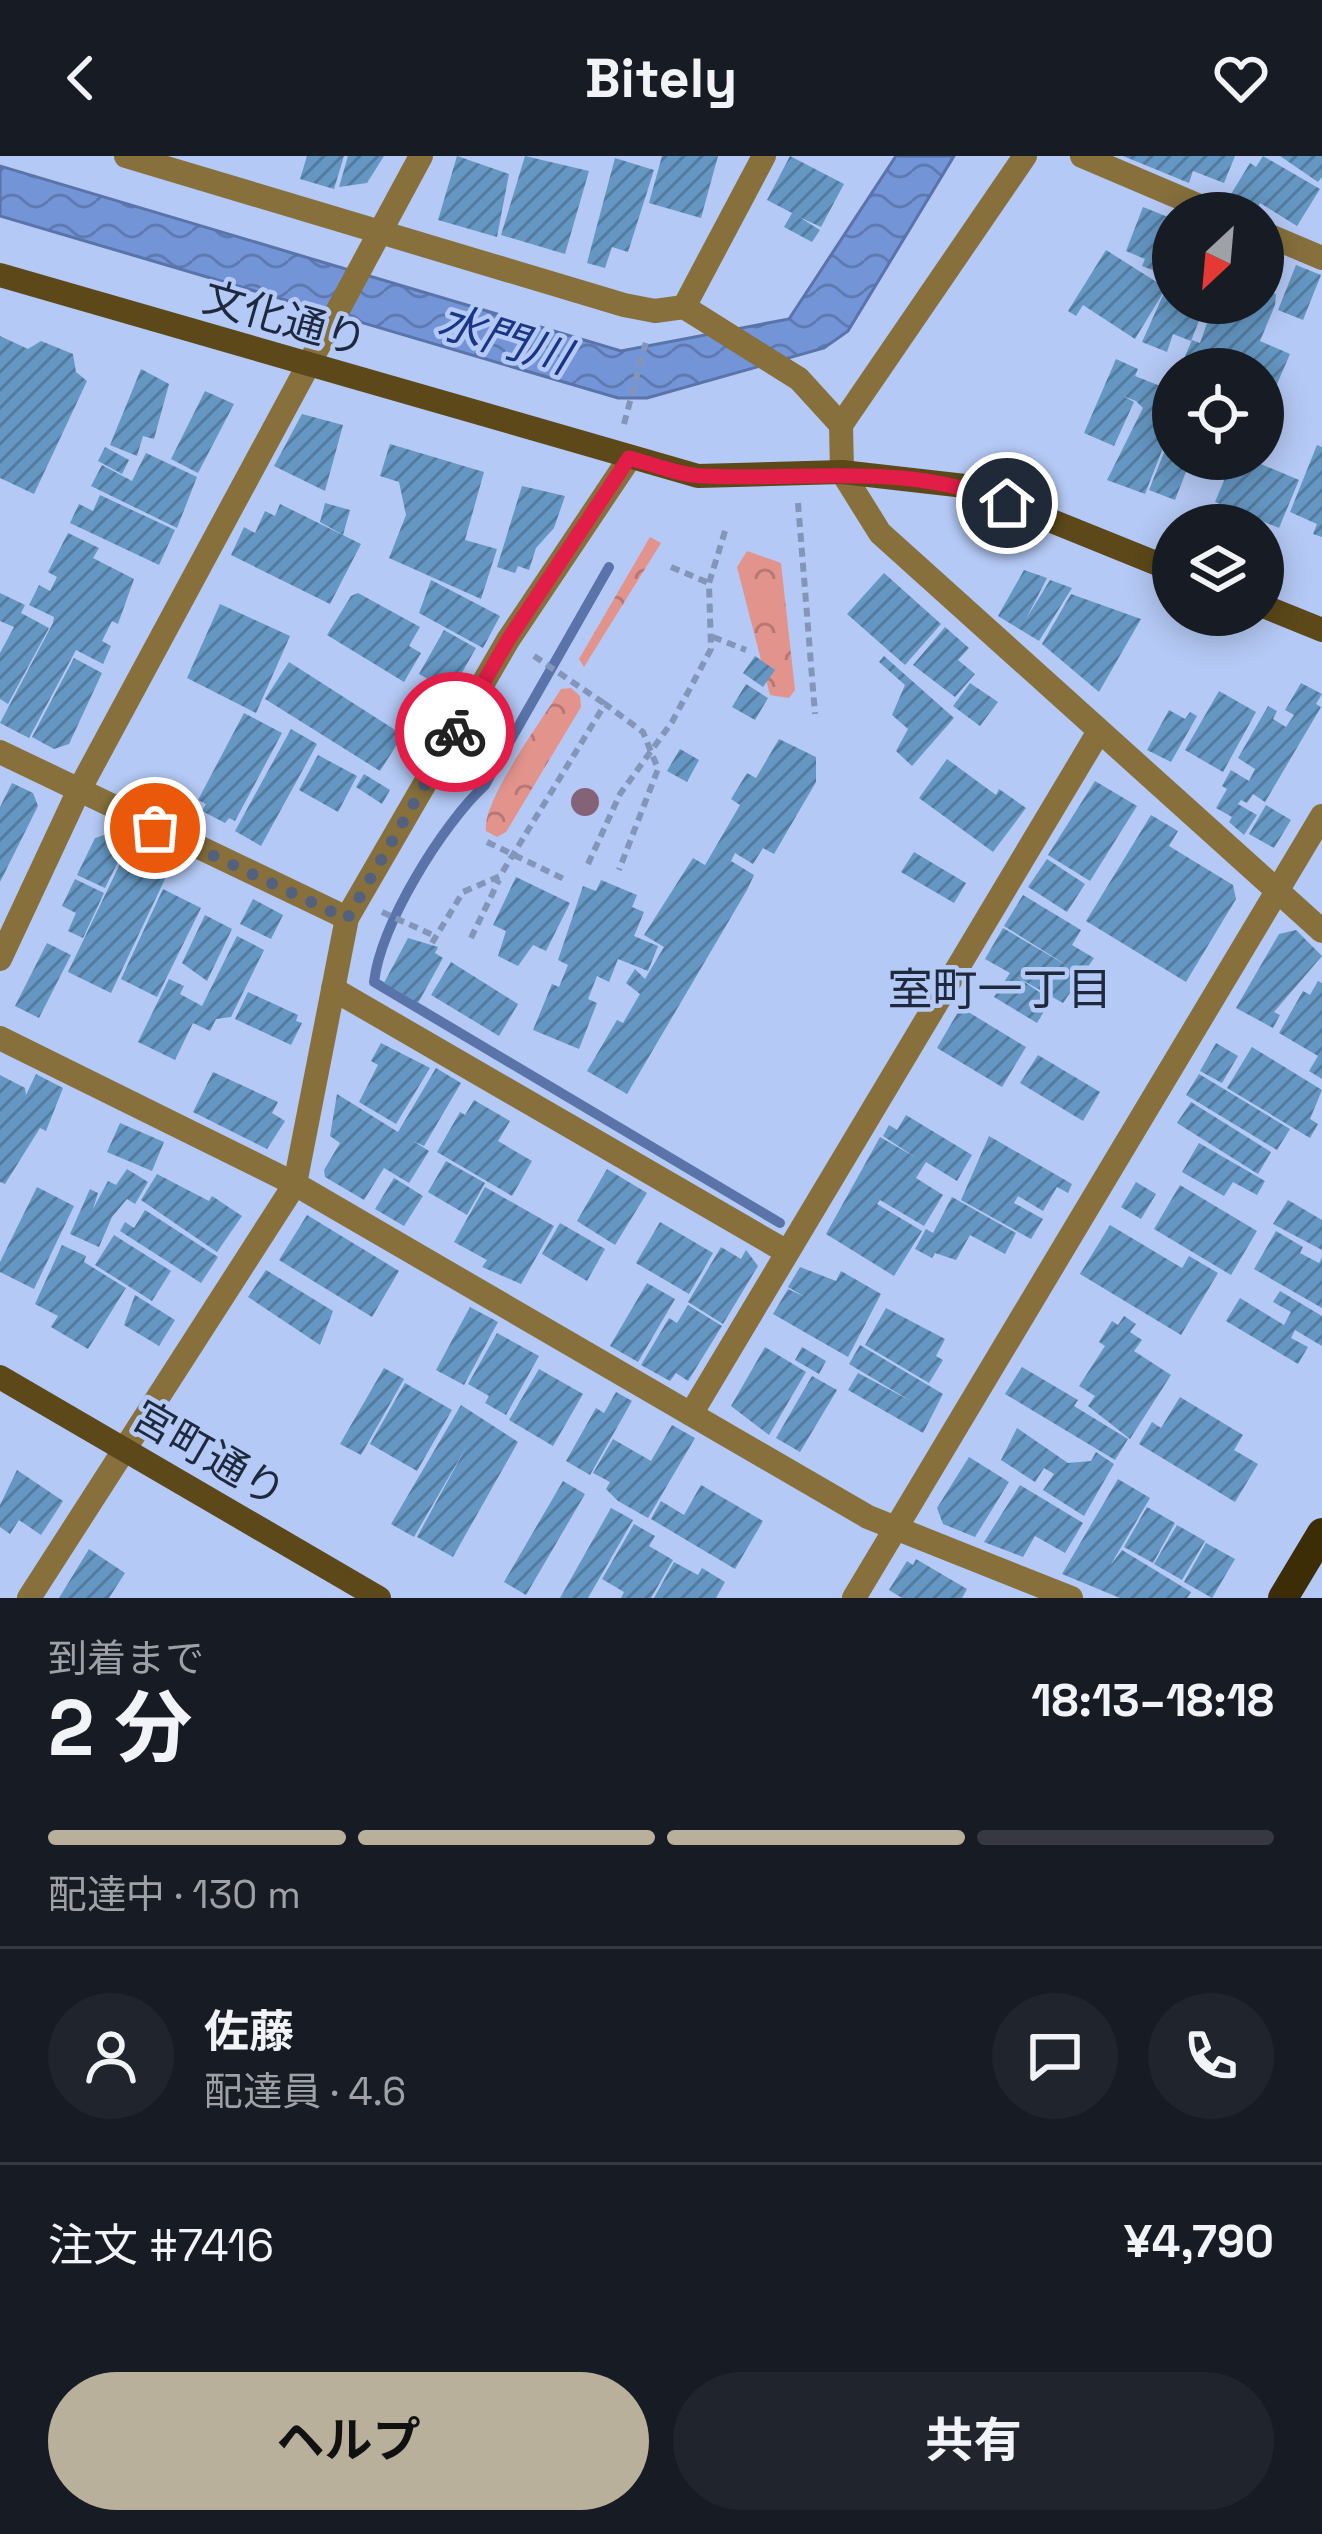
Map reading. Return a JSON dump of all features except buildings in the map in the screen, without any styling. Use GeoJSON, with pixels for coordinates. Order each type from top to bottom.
{"type":"FeatureCollection","features":[{"type":"Feature","properties":{"kind":"main road"},"geometry":{"type":"LineString","coordinates":[[1283,1598],[1322,1533]]}},
{"type":"Feature","properties":{"kind":"street"},"geometry":{"type":"LineString","coordinates":[[126,156],[624,305],[655,311],[683,307],[799,380],[841,425]]}},
{"type":"Feature","properties":{"kind":"street"},"geometry":{"type":"LineString","coordinates":[[0,959],[78,792],[421,156]]}},
{"type":"Feature","properties":{"kind":"street"},"geometry":{"type":"LineString","coordinates":[[683,307],[764,156]]}},
{"type":"Feature","properties":{"kind":"street"},"geometry":{"type":"LineString","coordinates":[[1025,156],[841,425],[842,472],[880,532],[1322,932]]}},
{"type":"Feature","properties":{"kind":"street"},"geometry":{"type":"LineString","coordinates":[[1082,156],[1167,192]]}},
{"type":"Feature","properties":{"kind":"street"},"geometry":{"type":"LineString","coordinates":[[1284,242],[1322,258]]}},
{"type":"Feature","properties":{"kind":"street","name":"文化通り"},"geometry":{"type":"LineString","coordinates":[[0,275],[698,476],[842,472],[965,486],[1152,562]]}},
{"type":"Feature","properties":{"kind":"street"},"geometry":{"type":"LineString","coordinates":[[29,1598],[295,1184],[347,919],[508,640],[629,458]]}},
{"type":"Feature","properties":{"kind":"street"},"geometry":{"type":"LineString","coordinates":[[1284,615],[1322,630]]}},
{"type":"Feature","properties":{"kind":"street"},"geometry":{"type":"LineString","coordinates":[[691,1414],[1098,733]]}},
{"type":"Feature","properties":{"kind":"street"},"geometry":{"type":"LineString","coordinates":[[0,752],[347,919]]}},
{"type":"Feature","properties":{"kind":"street"},"geometry":{"type":"LineString","coordinates":[[854,1598],[1322,817]]}},
{"type":"Feature","properties":{"kind":"street"},"geometry":{"type":"LineString","coordinates":[[333,989],[787,1252]]}},
{"type":"Feature","properties":{"kind":"street"},"geometry":{"type":"LineString","coordinates":[[0,1038],[295,1184],[897,1529],[1071,1598]]}},
{"type":"Feature","properties":{"kind":"street","name":"宮町通り"},"geometry":{"type":"LineString","coordinates":[[0,1377],[379,1598]]}},
{"type":"Feature","properties":{"kind":"path"},"geometry":{"type":"LineString","coordinates":[[623,427],[650,328]]}},
{"type":"Feature","properties":{"kind":"path"},"geometry":{"type":"LineString","coordinates":[[797,473],[799,556],[815,714]]}},
{"type":"Feature","properties":{"kind":"path"},"geometry":{"type":"LineString","coordinates":[[588,864],[620,794],[693,686],[712,637],[709,583],[726,528]]}},
{"type":"Feature","properties":{"kind":"path"},"geometry":{"type":"LineString","coordinates":[[670,567],[709,583]]}},
{"type":"Feature","properties":{"kind":"path"},"geometry":{"type":"LineString","coordinates":[[712,637],[746,650]]}},
{"type":"Feature","properties":{"kind":"path"},"geometry":{"type":"LineString","coordinates":[[535,656],[644,732],[652,748],[658,769],[654,792],[619,870]]}},
{"type":"Feature","properties":{"kind":"path"},"geometry":{"type":"LineString","coordinates":[[472,938],[500,876],[605,704]]}},
{"type":"Feature","properties":{"kind":"path"},"geometry":{"type":"LineString","coordinates":[[487,842],[564,879]]}},
{"type":"Feature","properties":{"kind":"path"},"geometry":{"type":"LineString","coordinates":[[381,911],[433,939],[463,892],[500,876]]}},
{"type":"Feature","properties":{"kind":"green space"},"geometry":{"type":"Polygon","coordinates":[[[650,537],[661,543],[584,667],[579,659],[650,537]]]}},
{"type":"Feature","properties":{"kind":"green space"},"geometry":{"type":"Polygon","coordinates":[[[747,551],[781,563],[795,690],[789,698],[770,695],[737,567],[747,551]]]}},
{"type":"Feature","properties":{"kind":"green space"},"geometry":{"type":"Polygon","coordinates":[[[571,688],[580,696],[581,707],[506,832],[497,837],[486,831],[487,817],[503,780],[561,689],[571,688]]]}},
{"type":"Feature","properties":{"kind":"water","name":"水門川"},"geometry":{"type":"Polygon","coordinates":[[[896,156],[954,156],[848,331],[824,348],[647,398],[618,398],[0,216],[0,166],[621,351],[789,319],[896,156]]]}},
{"type":"Feature","properties":{"kind":"waterway"},"geometry":{"type":"LineString","coordinates":[[609,567],[485,785],[450,824],[416,877],[388,932],[374,982],[780,1223]]}},
{"type":"Feature","properties":{"kind":"way so far"},"geometry":{"type":"LineString","coordinates":[[155,828],[347,919],[455,732]]}},
{"type":"Feature","properties":{"kind":"district","name":"室町一丁目"},"geometry":{"type":"Point","coordinates":[1000,989]}},
{"type":"Feature","properties":{"kind":"route"},"geometry":{"type":"LineString","coordinates":[[455,732],[508,640],[629,458],[698,476],[842,472],[894,476],[965,486],[1007,503]]}}]}
